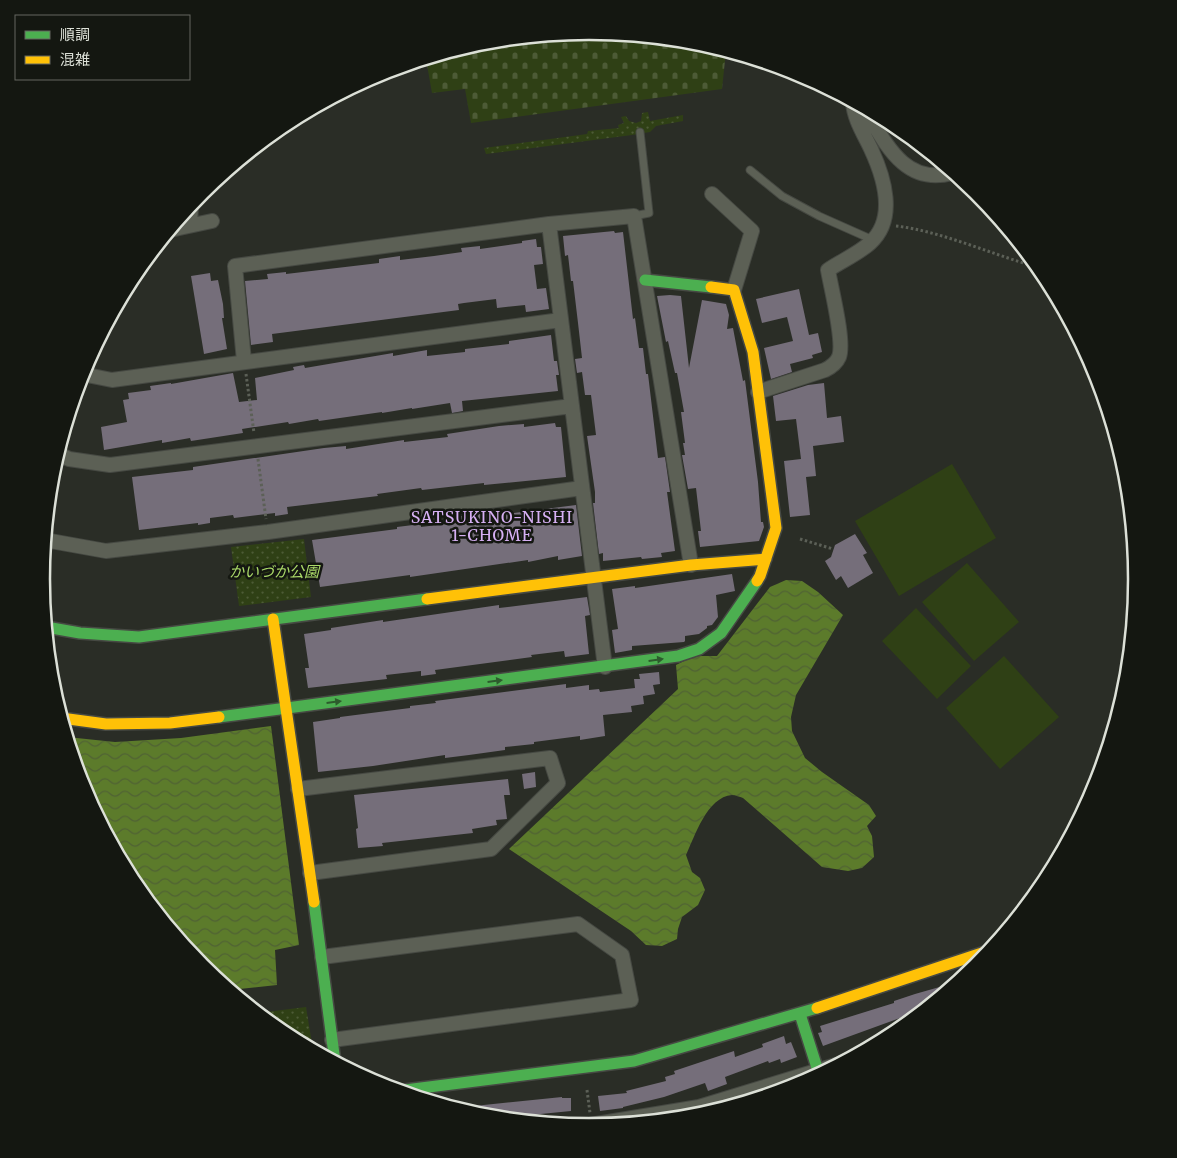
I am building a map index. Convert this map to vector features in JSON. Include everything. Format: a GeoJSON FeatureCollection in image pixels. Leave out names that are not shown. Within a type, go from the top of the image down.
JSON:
{"type":"FeatureCollection","features":[{"type":"Feature","properties":{"kind":"street"},"geometry":{"type":"LineString","coordinates":[[758,392],[825,370],[834,365],[840,356],[841,343],[828,270],[873,240],[884,225],[886,200],[874,155],[854,110]]}},
{"type":"Feature","properties":{"kind":"street"},"geometry":{"type":"LineString","coordinates":[[872,121],[893,154],[905,165],[925,174],[944,174]]}},
{"type":"Feature","properties":{"kind":"street"},"geometry":{"type":"LineString","coordinates":[[68,719],[106,724],[170,723],[605,667],[663,659],[699,649],[721,633],[760,576],[776,528],[753,352],[734,290],[752,231],[712,194]]}},
{"type":"Feature","properties":{"kind":"street"},"geometry":{"type":"LineString","coordinates":[[190,216],[190,226]]}},
{"type":"Feature","properties":{"kind":"street"},"geometry":{"type":"LineString","coordinates":[[244,361],[235,266],[549,224],[634,216],[691,565]]}},
{"type":"Feature","properties":{"kind":"street"},"geometry":{"type":"LineString","coordinates":[[180,228],[212,221]]}},
{"type":"Feature","properties":{"kind":"street"},"geometry":{"type":"LineString","coordinates":[[549,224],[605,667]]}},
{"type":"Feature","properties":{"kind":"street"},"geometry":{"type":"LineString","coordinates":[[645,280],[734,290]]}},
{"type":"Feature","properties":{"kind":"street"},"geometry":{"type":"LineString","coordinates":[[90,375],[112,380],[561,320]]}},
{"type":"Feature","properties":{"kind":"street"},"geometry":{"type":"LineString","coordinates":[[64,456],[69,459],[110,465],[572,406]]}},
{"type":"Feature","properties":{"kind":"street"},"geometry":{"type":"LineString","coordinates":[[51,541],[106,551],[268,532],[582,488]]}},
{"type":"Feature","properties":{"kind":"street"},"geometry":{"type":"LineString","coordinates":[[52,629],[93,635],[139,636],[691,565],[766,558]]}},
{"type":"Feature","properties":{"kind":"street"},"geometry":{"type":"LineString","coordinates":[[273,619],[322,957],[334,1054]]}},
{"type":"Feature","properties":{"kind":"street"},"geometry":{"type":"LineString","coordinates":[[298,790],[550,758],[558,783],[491,849],[310,873]]}},
{"type":"Feature","properties":{"kind":"street"},"geometry":{"type":"LineString","coordinates":[[322,957],[578,924],[622,955],[631,1000],[332,1040]]}},
{"type":"Feature","properties":{"kind":"street"},"geometry":{"type":"LineString","coordinates":[[414,1089],[634,1061],[800,1014],[974,956]]}},
{"type":"Feature","properties":{"kind":"street"},"geometry":{"type":"LineString","coordinates":[[800,1014],[816,1067]]}},
{"type":"Feature","properties":{"kind":"street"},"geometry":{"type":"LineString","coordinates":[[702,1106],[770,1086]]}},
{"type":"Feature","properties":{"kind":"lane"},"geometry":{"type":"LineString","coordinates":[[634,216],[649,213],[640,132]]}},
{"type":"Feature","properties":{"kind":"lane"},"geometry":{"type":"LineString","coordinates":[[750,170],[782,196],[819,216],[873,240]]}},
{"type":"Feature","properties":{"kind":"path"},"geometry":{"type":"LineString","coordinates":[[884,225],[916,230],[1025,263]]}},
{"type":"Feature","properties":{"kind":"path"},"geometry":{"type":"LineString","coordinates":[[800,539],[833,549]]}},
{"type":"Feature","properties":{"kind":"path"},"geometry":{"type":"LineString","coordinates":[[587,1090],[593,1118]]}},
{"type":"Feature","properties":{"kind":"green space"},"geometry":{"type":"Polygon","coordinates":[[[553,41],[624,41],[694,50],[725,57],[722,89],[471,123],[465,89],[432,93],[427,65],[483,50],[518,45],[553,41]]]}},
{"type":"Feature","properties":{"kind":"green space"},"geometry":{"type":"Polygon","coordinates":[[[648,112],[650,121],[683,115],[683,121],[656,126],[650,132],[632,135],[486,154],[484,148],[587,134],[588,131],[619,128],[618,125],[624,123],[621,117],[626,116],[629,121],[636,123],[641,121],[642,113],[648,112]]]}},
{"type":"Feature","properties":{"kind":"green space"},"geometry":{"type":"Polygon","coordinates":[[[952,464],[996,538],[899,596],[855,521],[952,464]]]}},
{"type":"Feature","properties":{"kind":"green space","name":"かいづか公園"},"geometry":{"type":"Polygon","coordinates":[[[304,539],[311,597],[239,606],[231,547],[304,539]]]}},
{"type":"Feature","properties":{"kind":"green space"},"geometry":{"type":"Polygon","coordinates":[[[967,563],[1019,622],[974,661],[922,602],[967,563]]]}},
{"type":"Feature","properties":{"kind":"green space"},"geometry":{"type":"Polygon","coordinates":[[[916,608],[971,666],[937,699],[882,641],[916,608]]]}},
{"type":"Feature","properties":{"kind":"green space"},"geometry":{"type":"Polygon","coordinates":[[[1004,656],[1059,717],[1000,769],[946,708],[1004,656]]]}},
{"type":"Feature","properties":{"kind":"green space"},"geometry":{"type":"Polygon","coordinates":[[[306,1007],[312,1041],[289,1027],[267,1012],[306,1007]]]}},
{"type":"Feature","properties":{"kind":"water"},"geometry":{"type":"Polygon","coordinates":[[[786,580],[802,581],[818,592],[843,615],[796,695],[791,717],[792,731],[805,758],[869,805],[876,816],[867,826],[872,836],[874,857],[862,868],[848,871],[822,867],[743,798],[732,795],[723,797],[709,810],[703,819],[686,855],[692,872],[700,878],[705,890],[698,905],[682,917],[677,939],[662,946],[646,945],[631,931],[509,849],[678,689],[676,665],[694,656],[717,656],[770,587],[786,580]]]}},
{"type":"Feature","properties":{"kind":"water"},"geometry":{"type":"Polygon","coordinates":[[[271,726],[299,945],[275,950],[277,985],[239,989],[207,960],[183,934],[140,878],[122,848],[105,817],[74,738],[115,742],[181,738],[271,726]]]}},
{"type":"Feature","properties":{"kind":"building"},"geometry":{"type":"Polygon","coordinates":[[[614,231],[615,233],[623,232],[633,319],[635,318],[639,348],[643,348],[646,374],[648,374],[658,458],[665,457],[670,492],[667,492],[675,551],[661,553],[662,557],[603,561],[603,553],[599,554],[593,503],[595,503],[595,492],[587,436],[596,435],[591,395],[585,395],[582,372],[577,373],[575,359],[582,358],[573,281],[571,281],[568,255],[565,256],[563,236],[614,231]]]}},
{"type":"Feature","properties":{"kind":"building"},"geometry":{"type":"Polygon","coordinates":[[[536,239],[537,247],[541,247],[543,264],[534,265],[537,289],[546,288],[549,309],[526,312],[525,305],[497,308],[496,299],[458,304],[459,310],[272,334],[273,342],[251,345],[245,281],[268,279],[267,274],[286,272],[286,274],[379,263],[379,259],[400,256],[400,260],[434,256],[462,252],[461,248],[480,246],[480,249],[536,239]]]}},
{"type":"Feature","properties":{"kind":"building"},"geometry":{"type":"Polygon","coordinates":[[[210,273],[211,281],[218,280],[223,304],[224,318],[222,318],[227,349],[204,354],[191,276],[210,273]]]}},
{"type":"Feature","properties":{"kind":"building"},"geometry":{"type":"Polygon","coordinates":[[[799,289],[809,335],[818,333],[822,352],[812,355],[813,358],[790,364],[792,372],[771,379],[764,348],[793,341],[787,317],[762,323],[756,299],[799,289]]]}},
{"type":"Feature","properties":{"kind":"building"},"geometry":{"type":"Polygon","coordinates":[[[657,296],[681,296],[689,368],[702,300],[726,304],[729,315],[727,329],[733,328],[743,381],[745,380],[761,522],[763,522],[764,527],[759,541],[700,547],[698,531],[701,531],[696,488],[688,489],[682,455],[685,455],[683,443],[685,443],[681,412],[684,412],[677,373],[675,373],[668,341],[666,342],[657,296]]]}},
{"type":"Feature","properties":{"kind":"building"},"geometry":{"type":"Polygon","coordinates":[[[551,335],[554,361],[557,361],[559,375],[556,375],[558,391],[462,401],[463,411],[452,413],[450,403],[319,421],[318,419],[289,424],[288,422],[242,429],[243,433],[191,441],[190,438],[162,443],[162,440],[104,450],[101,427],[127,422],[123,400],[129,399],[128,393],[151,390],[150,386],[233,373],[239,402],[257,400],[255,378],[294,370],[293,367],[304,365],[305,368],[393,353],[393,356],[427,350],[427,356],[465,352],[465,349],[509,344],[509,341],[551,335]]]}},
{"type":"Feature","properties":{"kind":"building"},"geometry":{"type":"Polygon","coordinates":[[[824,383],[827,418],[841,416],[844,442],[813,446],[816,476],[806,477],[810,515],[790,517],[784,461],[801,459],[796,419],[776,421],[773,396],[808,385],[824,383]]]}},
{"type":"Feature","properties":{"kind":"building"},"geometry":{"type":"Polygon","coordinates":[[[555,423],[556,427],[561,427],[566,477],[422,490],[421,488],[377,494],[378,496],[287,507],[288,514],[275,516],[275,513],[234,518],[233,515],[210,518],[210,523],[198,525],[198,523],[139,530],[132,477],[193,470],[193,467],[324,448],[346,446],[346,449],[404,440],[404,442],[448,437],[447,434],[499,426],[524,424],[524,427],[555,423]]]}},
{"type":"Feature","properties":{"kind":"building"},"geometry":{"type":"Polygon","coordinates":[[[576,505],[582,556],[558,560],[558,556],[528,562],[528,560],[410,577],[410,575],[320,587],[312,540],[421,524],[421,527],[462,522],[461,516],[506,510],[506,514],[576,505]]]}},
{"type":"Feature","properties":{"kind":"building"},"geometry":{"type":"Polygon","coordinates":[[[855,534],[867,553],[863,555],[873,573],[848,588],[841,576],[836,580],[825,561],[831,557],[835,545],[855,534]]]}},
{"type":"Feature","properties":{"kind":"building"},"geometry":{"type":"Polygon","coordinates":[[[732,574],[735,591],[716,595],[718,617],[712,625],[707,626],[699,634],[685,636],[684,642],[632,646],[632,650],[615,653],[612,630],[618,629],[612,589],[635,586],[635,588],[732,574]]]}},
{"type":"Feature","properties":{"kind":"building"},"geometry":{"type":"Polygon","coordinates":[[[587,597],[590,615],[585,616],[589,654],[565,657],[564,651],[435,670],[436,674],[421,676],[421,671],[386,675],[387,679],[308,688],[305,668],[309,668],[304,634],[383,620],[383,622],[499,605],[499,608],[587,597]]]}},
{"type":"Feature","properties":{"kind":"building"},"geometry":{"type":"Polygon","coordinates":[[[659,672],[660,684],[653,685],[655,694],[643,696],[644,704],[631,706],[632,712],[603,715],[605,736],[580,740],[580,736],[534,742],[534,744],[505,747],[505,750],[469,755],[445,758],[445,755],[318,772],[313,722],[410,708],[410,706],[436,703],[435,701],[566,684],[566,688],[589,685],[589,690],[599,689],[600,692],[635,688],[634,679],[640,679],[639,674],[659,672]]]}},
{"type":"Feature","properties":{"kind":"building"},"geometry":{"type":"Polygon","coordinates":[[[535,772],[536,787],[524,789],[522,774],[535,772]]]}},
{"type":"Feature","properties":{"kind":"building"},"geometry":{"type":"Polygon","coordinates":[[[508,779],[510,795],[504,795],[507,819],[496,820],[497,825],[472,829],[473,833],[382,843],[383,846],[358,848],[356,829],[358,828],[354,795],[508,779]]]}},
{"type":"Feature","properties":{"kind":"building"},"geometry":{"type":"Polygon","coordinates":[[[941,987],[902,1017],[823,1046],[818,1033],[822,1032],[820,1026],[894,1003],[894,1001],[941,987]]]}},
{"type":"Feature","properties":{"kind":"building"},"geometry":{"type":"Polygon","coordinates":[[[784,1036],[786,1044],[791,1042],[797,1057],[781,1063],[780,1059],[769,1063],[768,1061],[725,1077],[727,1084],[708,1091],[705,1083],[623,1108],[600,1111],[598,1096],[627,1093],[626,1091],[666,1081],[665,1077],[675,1074],[674,1071],[734,1051],[735,1057],[763,1047],[762,1044],[784,1036]]]}},
{"type":"Feature","properties":{"kind":"building"},"geometry":{"type":"Polygon","coordinates":[[[562,1097],[571,1098],[571,1111],[533,1115],[474,1106],[562,1097]]]}},
{"type":"Feature","properties":{"kind":"traffic: fast"},"geometry":{"type":"LineString","coordinates":[[645,280],[711,287]]}},
{"type":"Feature","properties":{"kind":"traffic: fast"},"geometry":{"type":"LineString","coordinates":[[219,717],[678,656],[699,649],[721,633],[757,581]]}},
{"type":"Feature","properties":{"kind":"traffic: fast"},"geometry":{"type":"LineString","coordinates":[[52,628],[80,633],[139,637],[427,599]]}},
{"type":"Feature","properties":{"kind":"traffic: fast"},"geometry":{"type":"LineString","coordinates":[[314,902],[334,1054]]}},
{"type":"Feature","properties":{"kind":"traffic: fast"},"geometry":{"type":"LineString","coordinates":[[414,1089],[634,1061],[817,1008]]}},
{"type":"Feature","properties":{"kind":"traffic: fast"},"geometry":{"type":"LineString","coordinates":[[800,1014],[817,1067]]}},
{"type":"Feature","properties":{"kind":"traffic: slow"},"geometry":{"type":"LineString","coordinates":[[711,287],[734,290],[753,352],[776,528],[757,581]]}},
{"type":"Feature","properties":{"kind":"traffic: slow"},"geometry":{"type":"LineString","coordinates":[[427,599],[691,565],[766,559]]}},
{"type":"Feature","properties":{"kind":"traffic: slow"},"geometry":{"type":"LineString","coordinates":[[273,619],[314,902]]}},
{"type":"Feature","properties":{"kind":"traffic: slow"},"geometry":{"type":"LineString","coordinates":[[68,719],[106,724],[170,723],[219,717]]}},
{"type":"Feature","properties":{"kind":"traffic: slow"},"geometry":{"type":"LineString","coordinates":[[817,1008],[974,956]]}},
{"type":"Feature","properties":{"kind":"district","name":"SATSUKINO-NISHI 1-CHOME"},"geometry":{"type":"Point","coordinates":[492,526]}}]}
